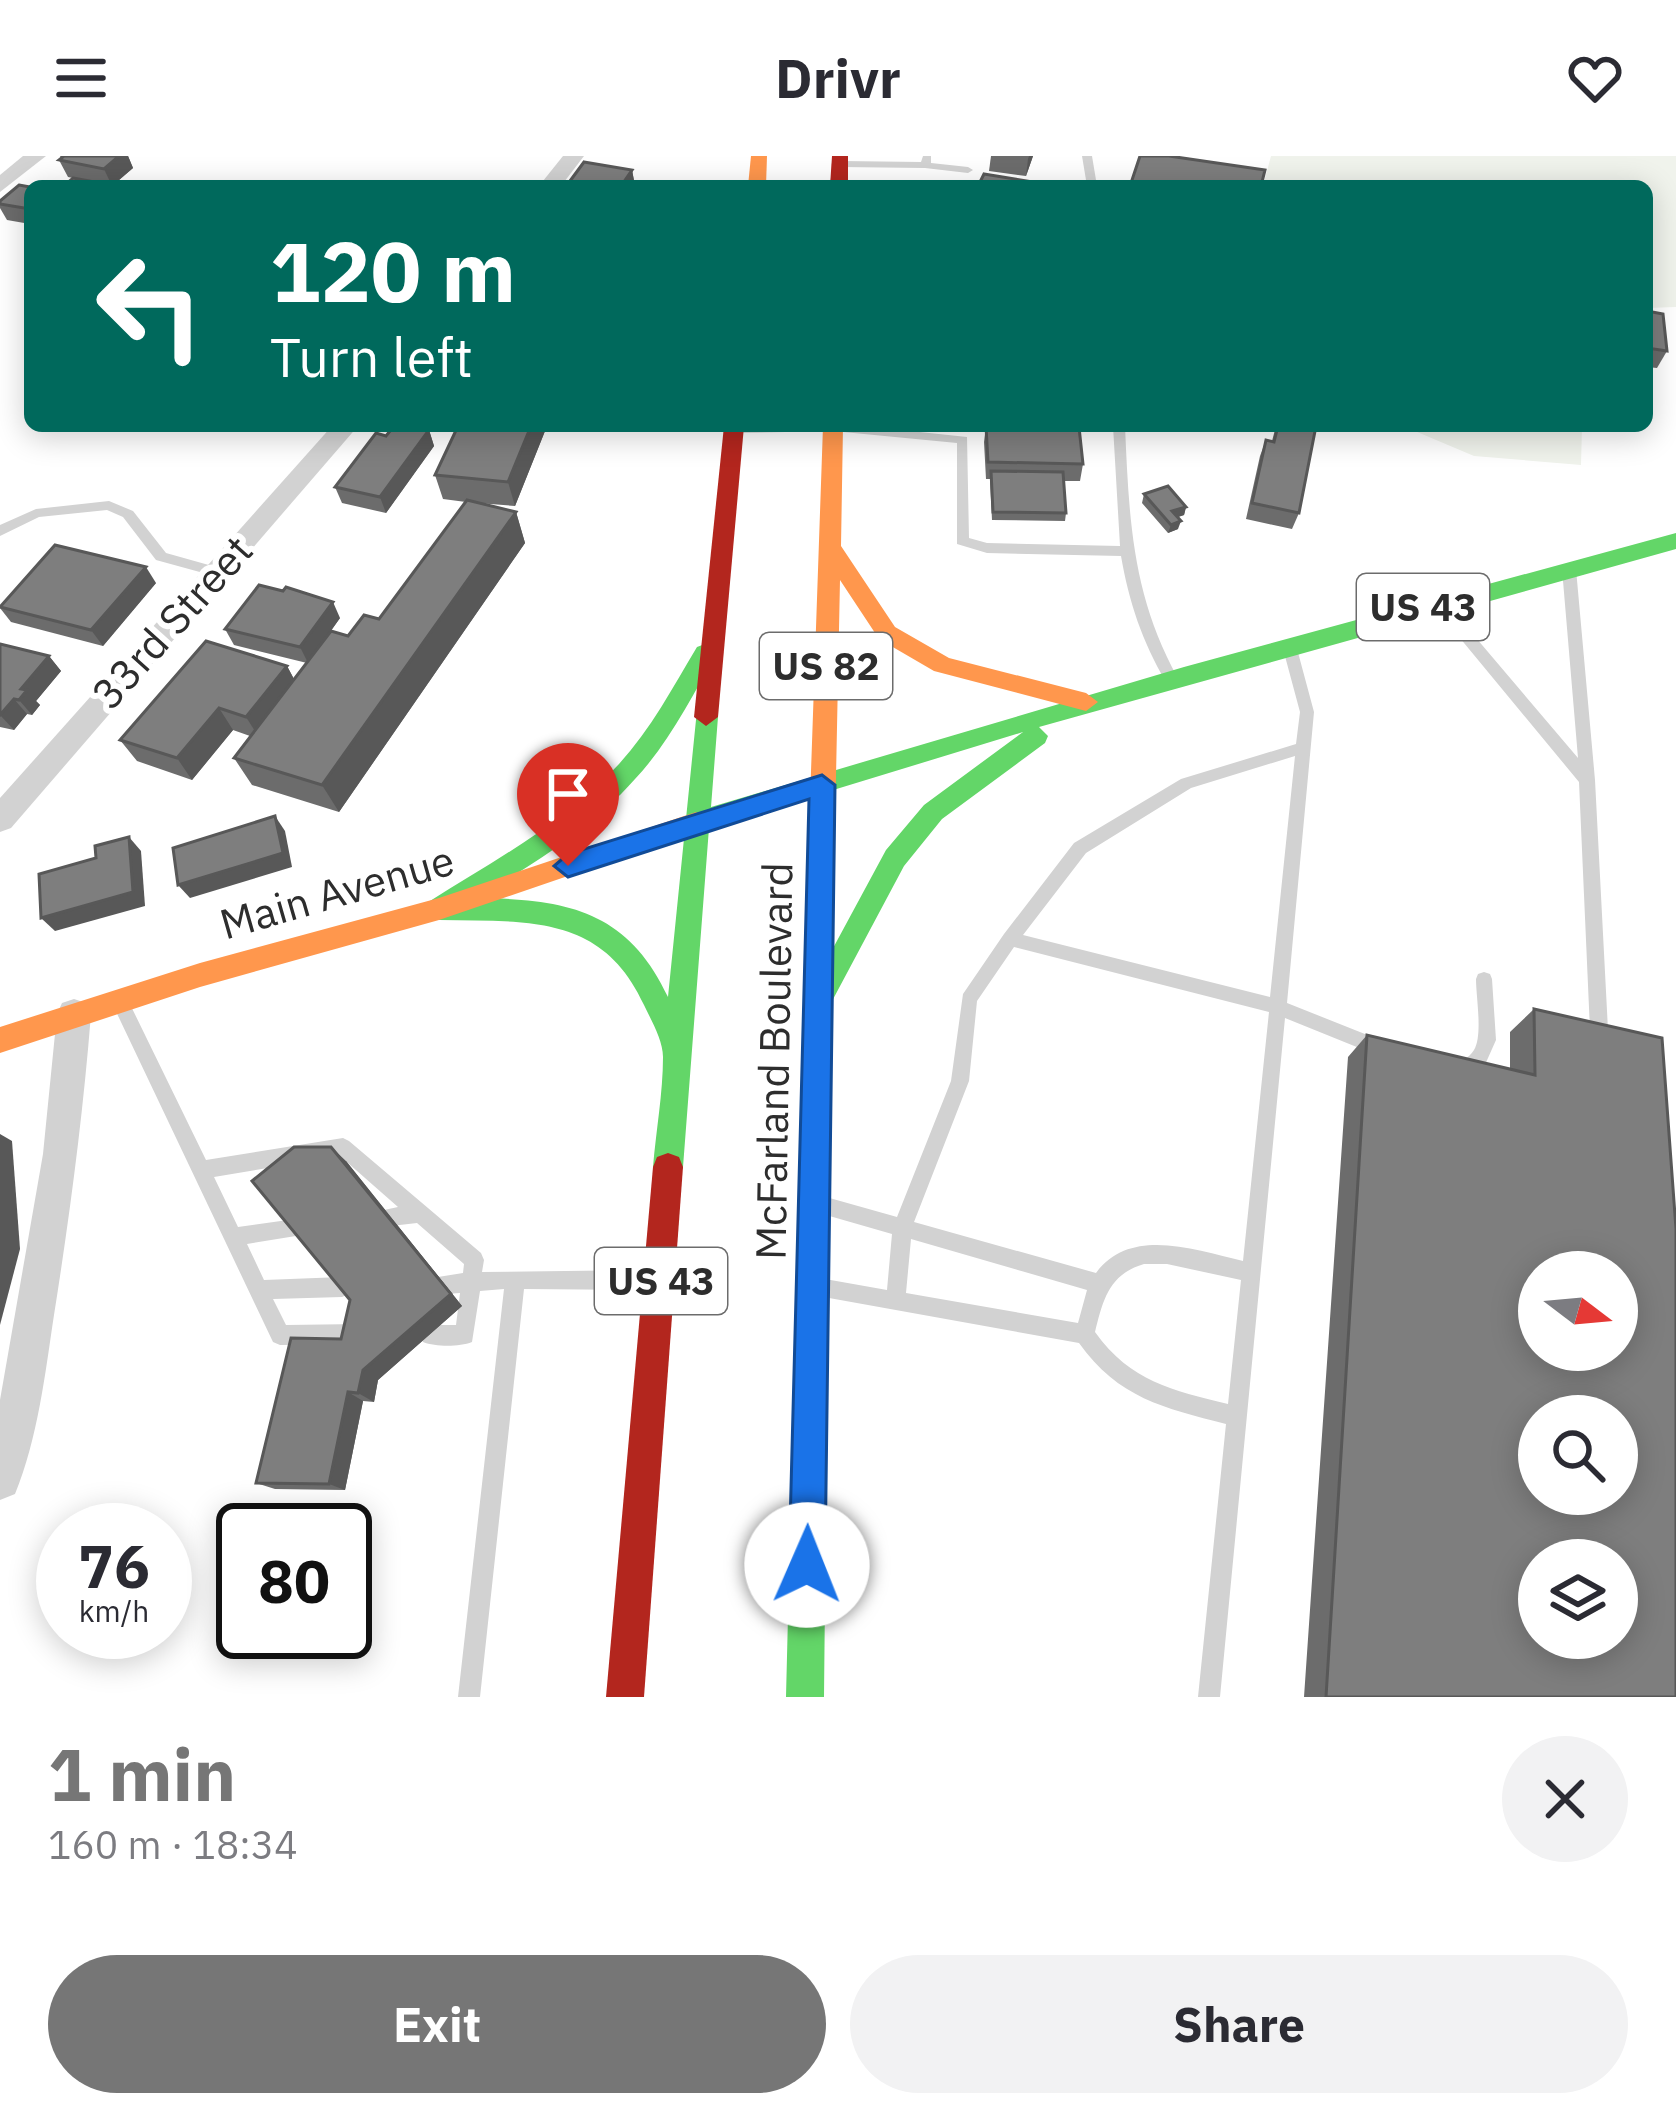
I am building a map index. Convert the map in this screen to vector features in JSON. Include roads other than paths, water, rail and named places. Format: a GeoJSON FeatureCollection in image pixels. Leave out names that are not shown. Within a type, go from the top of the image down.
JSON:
{"type":"FeatureCollection","features":[{"type":"Feature","properties":{"kind":"main road","name":"McFarland Boulevard"},"geometry":{"type":"LineString","coordinates":[[626,1697],[681,1058],[696,822],[733,432]]}},
{"type":"Feature","properties":{"kind":"main road","name":"McFarland Boulevard"},"geometry":{"type":"LineString","coordinates":[[805,1697],[833,432]]}},
{"type":"Feature","properties":{"kind":"main road","name":"US 43"},"geometry":{"type":"LineString","coordinates":[[696,822],[1086,702],[1438,602],[1676,541]]}},
{"type":"Feature","properties":{"kind":"main road"},"geometry":{"type":"LineString","coordinates":[[830,548],[886,633],[942,665],[1086,702]]}},
{"type":"Feature","properties":{"kind":"main road"},"geometry":{"type":"LineString","coordinates":[[439,909],[558,832],[616,783],[659,731],[715,638]]}},
{"type":"Feature","properties":{"kind":"main road","name":"US 43"},"geometry":{"type":"LineString","coordinates":[[817,1005],[896,858],[933,812],[1086,702]]}},
{"type":"Feature","properties":{"kind":"main road","name":"Main Avenue"},"geometry":{"type":"LineString","coordinates":[[0,1040],[120,1000],[439,909],[696,822]]}},
{"type":"Feature","properties":{"kind":"main road"},"geometry":{"type":"LineString","coordinates":[[439,909],[539,914],[580,923],[614,939],[643,978],[681,1058]]}},
{"type":"Feature","properties":{"kind":"street"},"geometry":{"type":"LineString","coordinates":[[0,186],[36,156]]}},
{"type":"Feature","properties":{"kind":"street"},"geometry":{"type":"LineString","coordinates":[[555,180],[574,156]]}},
{"type":"Feature","properties":{"kind":"street","name":"33rd Street"},"geometry":{"type":"LineString","coordinates":[[0,819],[341,432]]}},
{"type":"Feature","properties":{"kind":"street"},"geometry":{"type":"LineString","coordinates":[[0,1479],[22,1393],[61,1154],[74,1014]]}},
{"type":"Feature","properties":{"kind":"lane"},"geometry":{"type":"LineString","coordinates":[[840,169],[926,160],[968,170]]}},
{"type":"Feature","properties":{"kind":"lane"},"geometry":{"type":"LineString","coordinates":[[883,432],[963,440],[962,541],[987,548],[1130,551]]}},
{"type":"Feature","properties":{"kind":"lane"},"geometry":{"type":"LineString","coordinates":[[1119,432],[1123,518],[1150,648],[1171,678]]}},
{"type":"Feature","properties":{"kind":"lane"},"geometry":{"type":"LineString","coordinates":[[0,531],[36,513],[109,505],[128,514],[161,557],[218,572]]}},
{"type":"Feature","properties":{"kind":"lane"},"geometry":{"type":"LineString","coordinates":[[1569,569],[1587,780],[1600,1030]]}},
{"type":"Feature","properties":{"kind":"lane"},"geometry":{"type":"LineString","coordinates":[[1438,602],[1587,780]]}},
{"type":"Feature","properties":{"kind":"lane"},"geometry":{"type":"LineString","coordinates":[[1209,1697],[1307,712],[1289,644]]}},
{"type":"Feature","properties":{"kind":"lane"},"geometry":{"type":"LineString","coordinates":[[896,1301],[902,1228],[960,1081],[969,999],[1010,939],[1080,848],[1186,783],[1303,748]]}},
{"type":"Feature","properties":{"kind":"lane"},"geometry":{"type":"LineString","coordinates":[[1010,939],[1278,1007],[1390,1053]]}},
{"type":"Feature","properties":{"kind":"lane"},"geometry":{"type":"LineString","coordinates":[[1440,1069],[1457,1071],[1478,1061],[1486,1040],[1484,979]]}},
{"type":"Feature","properties":{"kind":"lane"},"geometry":{"type":"LineString","coordinates":[[120,1000],[280,1335],[360,1334]]}},
{"type":"Feature","properties":{"kind":"lane"},"geometry":{"type":"LineString","coordinates":[[201,1169],[344,1147],[474,1260],[465,1335],[430,1335]]}},
{"type":"Feature","properties":{"kind":"lane"},"geometry":{"type":"LineString","coordinates":[[814,1202],[1096,1283]]}},
{"type":"Feature","properties":{"kind":"lane"},"geometry":{"type":"LineString","coordinates":[[391,1216],[420,1214]]}},
{"type":"Feature","properties":{"kind":"lane"},"geometry":{"type":"LineString","coordinates":[[233,1237],[296,1228]]}},
{"type":"Feature","properties":{"kind":"lane"},"geometry":{"type":"LineString","coordinates":[[1237,1417],[1138,1389],[1103,1363],[1085,1334],[1096,1283],[1116,1264],[1151,1250],[1251,1274]]}},
{"type":"Feature","properties":{"kind":"lane"},"geometry":{"type":"LineString","coordinates":[[445,1284],[515,1279],[661,1280]]}},
{"type":"Feature","properties":{"kind":"lane"},"geometry":{"type":"LineString","coordinates":[[469,1697],[515,1279]]}},
{"type":"Feature","properties":{"kind":"lane"},"geometry":{"type":"LineString","coordinates":[[812,1286],[1085,1334]]}},
{"type":"Feature","properties":{"kind":"lane"},"geometry":{"type":"LineString","coordinates":[[259,1290],[342,1287]]}}]}
